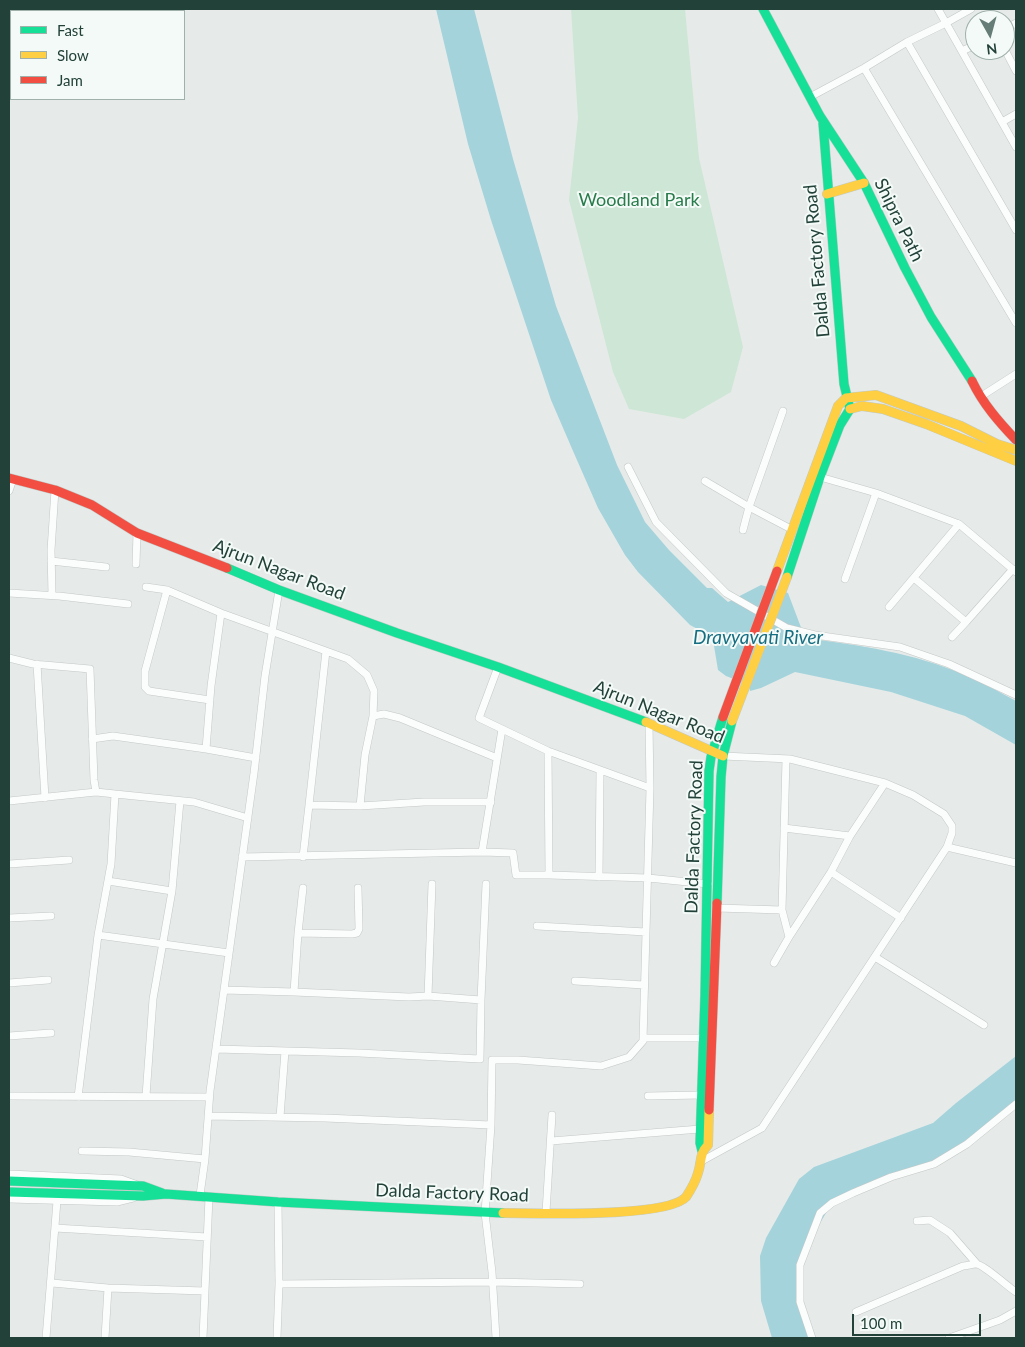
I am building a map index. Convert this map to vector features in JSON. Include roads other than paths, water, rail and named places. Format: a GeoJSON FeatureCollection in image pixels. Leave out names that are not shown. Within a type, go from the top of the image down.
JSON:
{"type":"FeatureCollection","features":[{"type":"Feature","properties":{"kind":"street","name":"Shipra Path"},"geometry":{"type":"LineString","coordinates":[[763,9],[823,121],[864,184],[931,317],[967,372],[980,397],[1016,440]]}},
{"type":"Feature","properties":{"kind":"street"},"geometry":{"type":"LineString","coordinates":[[938,9],[1016,147]]}},
{"type":"Feature","properties":{"kind":"street"},"geometry":{"type":"LineString","coordinates":[[810,97],[907,42],[971,9]]}},
{"type":"Feature","properties":{"kind":"street"},"geometry":{"type":"LineString","coordinates":[[907,42],[1016,230]]}},
{"type":"Feature","properties":{"kind":"street"},"geometry":{"type":"LineString","coordinates":[[864,68],[1016,323]]}},
{"type":"Feature","properties":{"kind":"street"},"geometry":{"type":"LineString","coordinates":[[1002,122],[1016,114]]}},
{"type":"Feature","properties":{"kind":"street","name":"Dalda Factory Road"},"geometry":{"type":"LineString","coordinates":[[702,1151],[708,1145],[717,908],[717,851],[723,756],[732,721],[787,576],[820,476],[840,425],[850,409],[846,398],[827,194],[823,121]]}},
{"type":"Feature","properties":{"kind":"street"},"geometry":{"type":"LineString","coordinates":[[827,194],[864,184]]}},
{"type":"Feature","properties":{"kind":"street"},"geometry":{"type":"LineString","coordinates":[[980,397],[1016,374]]}},
{"type":"Feature","properties":{"kind":"street"},"geometry":{"type":"LineString","coordinates":[[846,398],[876,395],[961,426],[997,444],[1016,450]]}},
{"type":"Feature","properties":{"kind":"street","name":"Dalda Factory Road"},"geometry":{"type":"LineString","coordinates":[[9,1192],[143,1196],[166,1194],[485,1213],[624,1212],[663,1208],[685,1198],[698,1174],[702,1151],[700,1129],[708,884],[709,771],[713,751],[791,529],[838,406],[846,398]]}},
{"type":"Feature","properties":{"kind":"street"},"geometry":{"type":"LineString","coordinates":[[850,409],[862,406],[883,409],[926,424],[1016,461]]}},
{"type":"Feature","properties":{"kind":"street"},"geometry":{"type":"LineString","coordinates":[[743,530],[748,507],[783,411]]}},
{"type":"Feature","properties":{"kind":"street"},"geometry":{"type":"LineString","coordinates":[[628,467],[656,522],[726,593],[734,598],[787,628],[815,635],[900,647],[949,664],[1016,695]]}},
{"type":"Feature","properties":{"kind":"street"},"geometry":{"type":"LineString","coordinates":[[820,476],[876,493],[959,524],[1014,570],[952,637]]}},
{"type":"Feature","properties":{"kind":"street"},"geometry":{"type":"LineString","coordinates":[[9,491],[11,478]]}},
{"type":"Feature","properties":{"kind":"street","name":"Ajrun Nagar Road"},"geometry":{"type":"LineString","coordinates":[[11,478],[55,490],[92,505],[137,532],[279,590],[498,667],[649,723],[723,756],[786,759],[885,783],[914,795],[944,814],[952,826],[952,833],[947,847],[762,1128],[700,1162]]}},
{"type":"Feature","properties":{"kind":"street"},"geometry":{"type":"LineString","coordinates":[[705,481],[748,507],[791,529]]}},
{"type":"Feature","properties":{"kind":"street"},"geometry":{"type":"LineString","coordinates":[[52,595],[51,561],[55,490]]}},
{"type":"Feature","properties":{"kind":"street"},"geometry":{"type":"LineString","coordinates":[[846,579],[876,493]]}},
{"type":"Feature","properties":{"kind":"street"},"geometry":{"type":"LineString","coordinates":[[889,607],[959,524]]}},
{"type":"Feature","properties":{"kind":"street"},"geometry":{"type":"LineString","coordinates":[[136,564],[137,532]]}},
{"type":"Feature","properties":{"kind":"street"},"geometry":{"type":"LineString","coordinates":[[51,561],[106,567]]}},
{"type":"Feature","properties":{"kind":"street"},"geometry":{"type":"LineString","coordinates":[[914,578],[966,622]]}},
{"type":"Feature","properties":{"kind":"street"},"geometry":{"type":"LineString","coordinates":[[146,587],[166,590],[221,613],[348,659],[367,675],[374,691],[373,716],[364,755],[360,806]]}},
{"type":"Feature","properties":{"kind":"street"},"geometry":{"type":"LineString","coordinates":[[166,590],[145,671],[145,687],[149,691],[210,700]]}},
{"type":"Feature","properties":{"kind":"street"},"geometry":{"type":"LineString","coordinates":[[203,1338],[207,1237],[204,1159],[209,1098],[256,758],[265,676],[279,590]]}},
{"type":"Feature","properties":{"kind":"street"},"geometry":{"type":"LineString","coordinates":[[9,592],[128,604]]}},
{"type":"Feature","properties":{"kind":"street"},"geometry":{"type":"LineString","coordinates":[[206,749],[221,613]]}},
{"type":"Feature","properties":{"kind":"street"},"geometry":{"type":"LineString","coordinates":[[303,857],[326,651]]}},
{"type":"Feature","properties":{"kind":"street"},"geometry":{"type":"LineString","coordinates":[[9,658],[37,664],[90,669],[96,792]]}},
{"type":"Feature","properties":{"kind":"street"},"geometry":{"type":"LineString","coordinates":[[37,664],[45,798]]}},
{"type":"Feature","properties":{"kind":"street"},"geometry":{"type":"LineString","coordinates":[[498,667],[479,718],[548,751],[650,788]]}},
{"type":"Feature","properties":{"kind":"street"},"geometry":{"type":"LineString","coordinates":[[373,716],[384,714],[400,718],[498,758]]}},
{"type":"Feature","properties":{"kind":"street"},"geometry":{"type":"LineString","coordinates":[[216,1049],[518,1060],[601,1066],[629,1057],[643,1041],[650,788],[649,723]]}},
{"type":"Feature","properties":{"kind":"street"},"geometry":{"type":"LineString","coordinates":[[482,852],[502,729]]}},
{"type":"Feature","properties":{"kind":"street"},"geometry":{"type":"LineString","coordinates":[[92,739],[113,736],[256,758]]}},
{"type":"Feature","properties":{"kind":"street"},"geometry":{"type":"LineString","coordinates":[[548,751],[549,875]]}},
{"type":"Feature","properties":{"kind":"street"},"geometry":{"type":"LineString","coordinates":[[786,759],[782,910],[789,937]]}},
{"type":"Feature","properties":{"kind":"street"},"geometry":{"type":"LineString","coordinates":[[599,877],[600,771]]}},
{"type":"Feature","properties":{"kind":"street"},"geometry":{"type":"LineString","coordinates":[[774,964],[831,872],[850,836],[885,783]]}},
{"type":"Feature","properties":{"kind":"street"},"geometry":{"type":"LineString","coordinates":[[9,802],[96,792],[194,802],[248,818]]}},
{"type":"Feature","properties":{"kind":"street"},"geometry":{"type":"LineString","coordinates":[[78,1097],[98,935],[111,864],[115,794]]}},
{"type":"Feature","properties":{"kind":"street"},"geometry":{"type":"LineString","coordinates":[[146,1096],[153,1000],[172,891],[180,801]]}},
{"type":"Feature","properties":{"kind":"street"},"geometry":{"type":"LineString","coordinates":[[309,805],[360,806],[424,802],[491,802]]}},
{"type":"Feature","properties":{"kind":"street"},"geometry":{"type":"LineString","coordinates":[[784,828],[850,836]]}},
{"type":"Feature","properties":{"kind":"street"},"geometry":{"type":"LineString","coordinates":[[947,847],[1016,863]]}},
{"type":"Feature","properties":{"kind":"street"},"geometry":{"type":"LineString","coordinates":[[242,857],[513,853],[516,875],[648,878],[708,884]]}},
{"type":"Feature","properties":{"kind":"street"},"geometry":{"type":"LineString","coordinates":[[9,864],[69,860]]}},
{"type":"Feature","properties":{"kind":"street"},"geometry":{"type":"LineString","coordinates":[[831,872],[901,918]]}},
{"type":"Feature","properties":{"kind":"street"},"geometry":{"type":"LineString","coordinates":[[108,881],[172,891]]}},
{"type":"Feature","properties":{"kind":"street"},"geometry":{"type":"LineString","coordinates":[[428,996],[432,884]]}},
{"type":"Feature","properties":{"kind":"street"},"geometry":{"type":"LineString","coordinates":[[480,1059],[486,884]]}},
{"type":"Feature","properties":{"kind":"street"},"geometry":{"type":"LineString","coordinates":[[294,992],[303,888]]}},
{"type":"Feature","properties":{"kind":"street"},"geometry":{"type":"LineString","coordinates":[[298,934],[357,933],[359,929],[358,888]]}},
{"type":"Feature","properties":{"kind":"street"},"geometry":{"type":"LineString","coordinates":[[717,908],[782,910]]}},
{"type":"Feature","properties":{"kind":"street"},"geometry":{"type":"LineString","coordinates":[[9,918],[51,916]]}},
{"type":"Feature","properties":{"kind":"street"},"geometry":{"type":"LineString","coordinates":[[537,926],[646,932]]}},
{"type":"Feature","properties":{"kind":"street"},"geometry":{"type":"LineString","coordinates":[[98,935],[229,953]]}},
{"type":"Feature","properties":{"kind":"street"},"geometry":{"type":"LineString","coordinates":[[875,957],[984,1025]]}},
{"type":"Feature","properties":{"kind":"street"},"geometry":{"type":"LineString","coordinates":[[9,983],[48,980]]}},
{"type":"Feature","properties":{"kind":"street"},"geometry":{"type":"LineString","coordinates":[[575,981],[644,985]]}},
{"type":"Feature","properties":{"kind":"street"},"geometry":{"type":"LineString","coordinates":[[224,990],[409,997],[428,996],[481,1000]]}},
{"type":"Feature","properties":{"kind":"street"},"geometry":{"type":"LineString","coordinates":[[9,1036],[52,1033]]}},
{"type":"Feature","properties":{"kind":"street"},"geometry":{"type":"LineString","coordinates":[[643,1038],[704,1038]]}},
{"type":"Feature","properties":{"kind":"street"},"geometry":{"type":"LineString","coordinates":[[280,1117],[285,1051]]}},
{"type":"Feature","properties":{"kind":"street"},"geometry":{"type":"LineString","coordinates":[[492,1060],[491,1125],[485,1213],[493,1282],[496,1338]]}},
{"type":"Feature","properties":{"kind":"street"},"geometry":{"type":"LineString","coordinates":[[648,1096],[701,1094]]}},
{"type":"Feature","properties":{"kind":"street"},"geometry":{"type":"LineString","coordinates":[[9,1096],[209,1098]]}},
{"type":"Feature","properties":{"kind":"street"},"geometry":{"type":"LineString","coordinates":[[812,1338],[800,1302],[800,1265],[820,1213],[832,1202],[891,1177],[934,1164],[967,1144],[1016,1104]]}},
{"type":"Feature","properties":{"kind":"street"},"geometry":{"type":"LineString","coordinates":[[546,1212],[552,1115]]}},
{"type":"Feature","properties":{"kind":"street"},"geometry":{"type":"LineString","coordinates":[[208,1116],[491,1125]]}},
{"type":"Feature","properties":{"kind":"street"},"geometry":{"type":"LineString","coordinates":[[550,1141],[700,1129]]}},
{"type":"Feature","properties":{"kind":"street"},"geometry":{"type":"LineString","coordinates":[[82,1151],[129,1152],[204,1159]]}},
{"type":"Feature","properties":{"kind":"street"},"geometry":{"type":"LineString","coordinates":[[9,1174],[122,1179],[143,1186]]}},
{"type":"Feature","properties":{"kind":"street","name":"Dalda Factory Road"},"geometry":{"type":"LineString","coordinates":[[9,1182],[143,1186],[166,1194]]}},
{"type":"Feature","properties":{"kind":"street"},"geometry":{"type":"LineString","coordinates":[[9,1199],[117,1202],[143,1196]]}},
{"type":"Feature","properties":{"kind":"street"},"geometry":{"type":"LineString","coordinates":[[46,1338],[58,1201]]}},
{"type":"Feature","properties":{"kind":"street"},"geometry":{"type":"LineString","coordinates":[[277,1338],[279,1284],[278,1202]]}},
{"type":"Feature","properties":{"kind":"street"},"geometry":{"type":"LineString","coordinates":[[917,1221],[930,1220],[950,1233],[977,1264],[985,1267],[1016,1292]]}},
{"type":"Feature","properties":{"kind":"street"},"geometry":{"type":"LineString","coordinates":[[55,1228],[207,1237]]}},
{"type":"Feature","properties":{"kind":"street"},"geometry":{"type":"LineString","coordinates":[[856,1312],[964,1266],[977,1264]]}},
{"type":"Feature","properties":{"kind":"street"},"geometry":{"type":"LineString","coordinates":[[279,1284],[493,1282],[580,1284]]}},
{"type":"Feature","properties":{"kind":"street"},"geometry":{"type":"LineString","coordinates":[[52,1283],[108,1288],[205,1290]]}},
{"type":"Feature","properties":{"kind":"street"},"geometry":{"type":"LineString","coordinates":[[105,1338],[108,1288]]}},
{"type":"Feature","properties":{"kind":"street"},"geometry":{"type":"LineString","coordinates":[[949,1338],[1000,1320],[1016,1312]]}},
{"type":"Feature","properties":{"kind":"water","name":"Dravyavati River"},"geometry":{"type":"Polygon","coordinates":[[[436,9],[474,9],[513,159],[556,306],[617,465],[645,522],[669,550],[707,588],[712,588],[728,602],[761,585],[788,593],[805,638],[906,655],[946,667],[985,684],[1016,701],[1016,745],[965,716],[891,692],[795,672],[761,688],[750,691],[749,685],[726,676],[718,670],[712,634],[705,633],[690,625],[638,572],[625,555],[598,508],[551,400],[491,220],[468,144],[436,9]]]}},
{"type":"Feature","properties":{"kind":"water"},"geometry":{"type":"Polygon","coordinates":[[[1016,1056],[1016,1105],[954,1155],[833,1201],[801,1256],[801,1304],[812,1338],[772,1338],[761,1301],[760,1256],[766,1238],[799,1179],[814,1167],[933,1123],[1016,1056]]]}},
{"type":"Feature","properties":{"kind":"park label","name":"Woodland Park"},"geometry":{"type":"Point","coordinates":[639,200]}}]}
